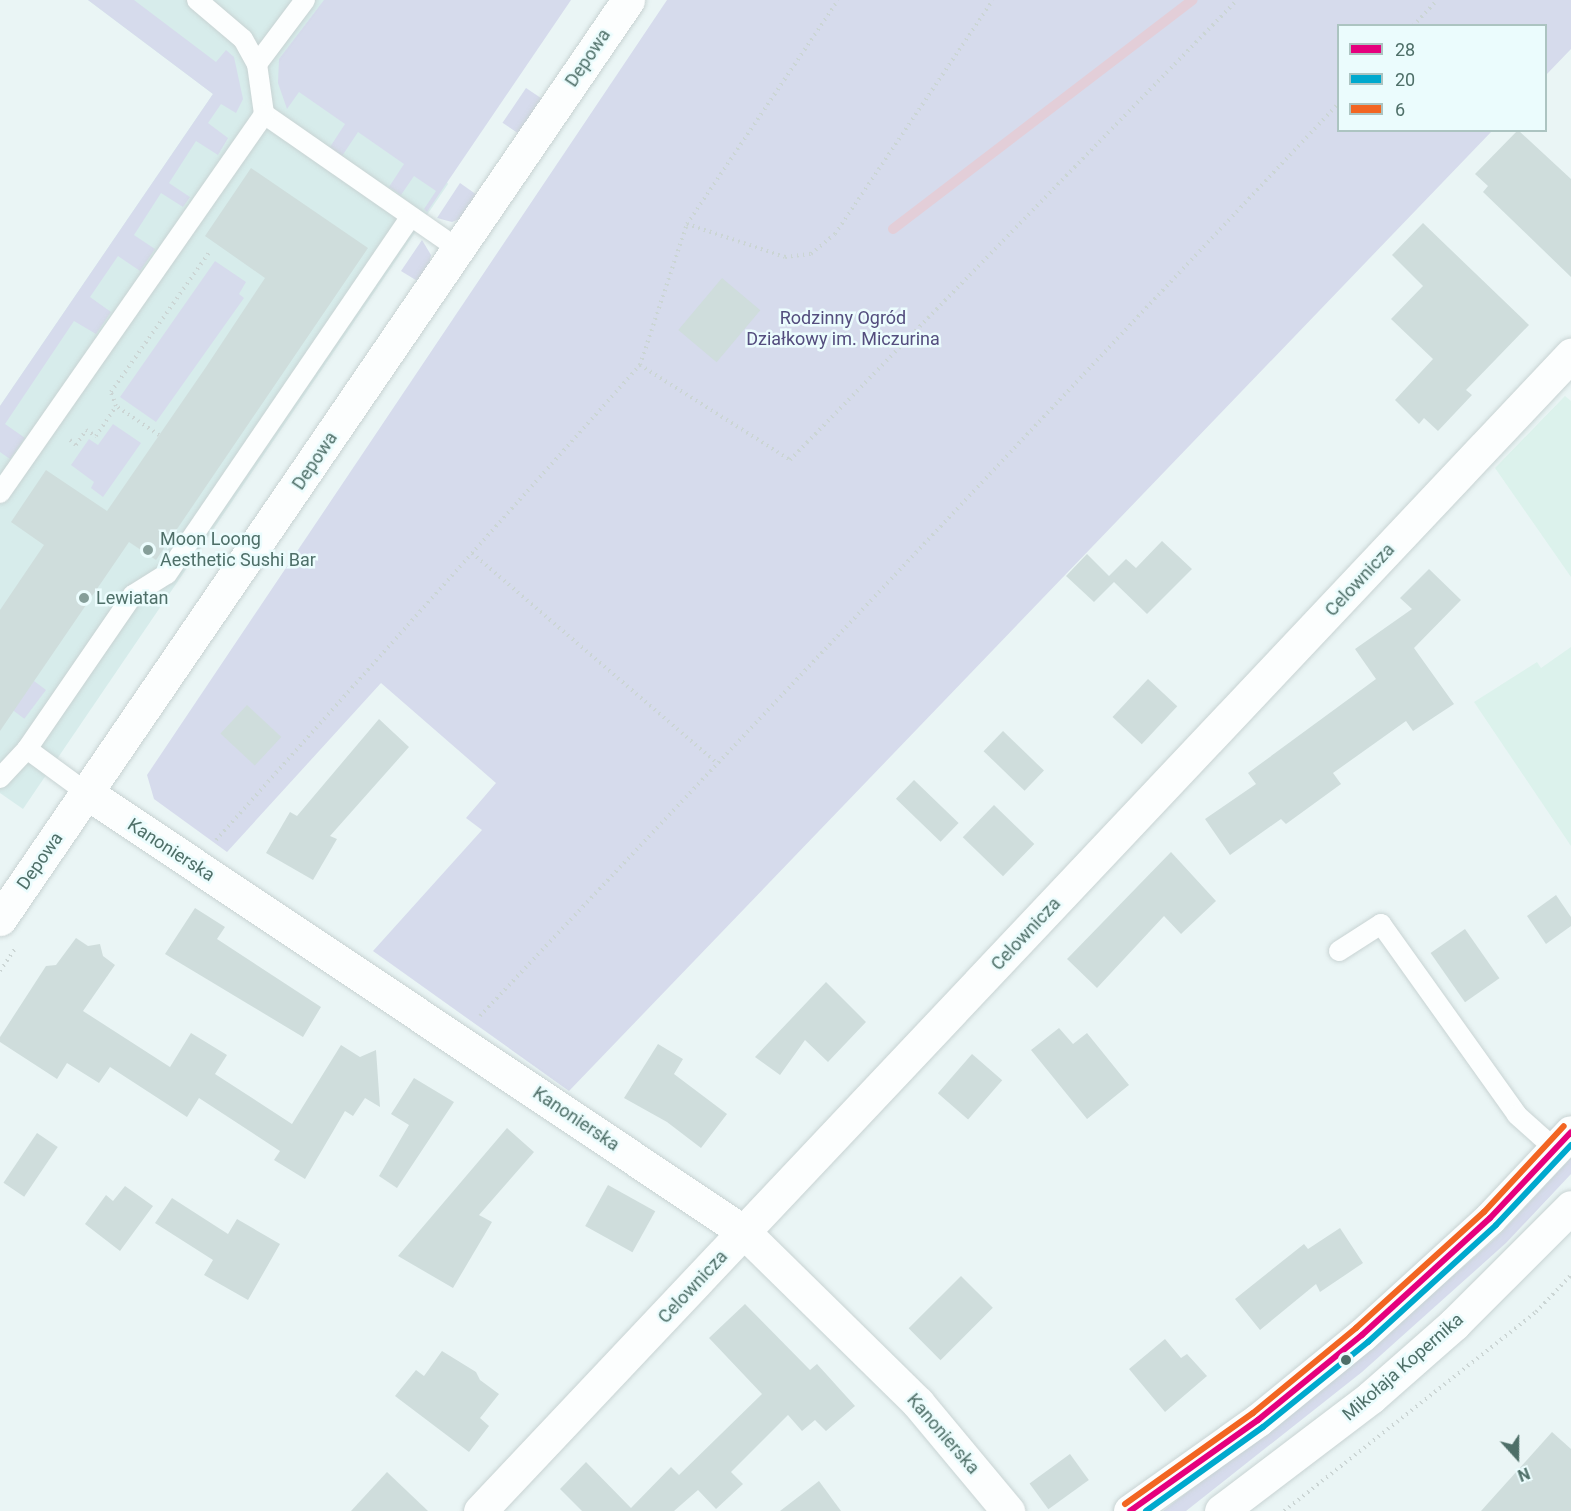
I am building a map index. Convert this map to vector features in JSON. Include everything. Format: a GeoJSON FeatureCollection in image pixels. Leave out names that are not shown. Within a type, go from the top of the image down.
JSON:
{"type":"FeatureCollection","features":[{"type":"Feature","properties":{"kind":"street","name":"Depowa"},"geometry":{"type":"LineString","coordinates":[[0,919],[460,250],[627,0]]}},
{"type":"Feature","properties":{"kind":"street","name":"Celownicza"},"geometry":{"type":"LineString","coordinates":[[480,1511],[1571,355]]}},
{"type":"Feature","properties":{"kind":"street","name":"Kanonierska"},"geometry":{"type":"LineString","coordinates":[[87,793],[744,1232],[918,1403],[1008,1511]]}},
{"type":"Feature","properties":{"kind":"street"},"geometry":{"type":"LineString","coordinates":[[1130,1511],[1258,1420],[1362,1335],[1491,1218],[1563,1141]]}},
{"type":"Feature","properties":{"kind":"street","name":"Mikołaja Kopernika"},"geometry":{"type":"LineString","coordinates":[[1221,1511],[1371,1397],[1454,1324],[1571,1207]]}},
{"type":"Feature","properties":{"kind":"lane"},"geometry":{"type":"LineString","coordinates":[[0,493],[264,114],[257,64],[243,39],[197,0]]}},
{"type":"Feature","properties":{"kind":"lane"},"geometry":{"type":"LineString","coordinates":[[257,64],[305,0]]}},
{"type":"Feature","properties":{"kind":"lane"},"geometry":{"type":"LineString","coordinates":[[264,114],[410,218],[460,250]]}},
{"type":"Feature","properties":{"kind":"lane"},"geometry":{"type":"LineString","coordinates":[[0,778],[27,749],[133,595],[167,574],[410,218]]}},
{"type":"Feature","properties":{"kind":"lane"},"geometry":{"type":"LineString","coordinates":[[27,749],[87,793]]}},
{"type":"Feature","properties":{"kind":"lane"},"geometry":{"type":"LineString","coordinates":[[1339,951],[1381,924],[1517,1115],[1563,1141]]}},
{"type":"Feature","properties":{"kind":"path"},"geometry":{"type":"LineString","coordinates":[[191,864],[640,364],[687,224],[837,0]]}},
{"type":"Feature","properties":{"kind":"path"},"geometry":{"type":"LineString","coordinates":[[687,224],[785,257],[811,254],[835,234],[993,0]]}},
{"type":"Feature","properties":{"kind":"path"},"geometry":{"type":"LineString","coordinates":[[640,364],[790,460],[1237,0]]}},
{"type":"Feature","properties":{"kind":"path"},"geometry":{"type":"LineString","coordinates":[[1415,24],[1437,0]]}},
{"type":"Feature","properties":{"kind":"path"},"geometry":{"type":"LineString","coordinates":[[457,1041],[1337,105]]}},
{"type":"Feature","properties":{"kind":"path"},"geometry":{"type":"LineString","coordinates":[[159,435],[116,406],[111,392],[210,251]]}},
{"type":"Feature","properties":{"kind":"path"},"geometry":{"type":"LineString","coordinates":[[80,427],[70,441],[76,445],[86,430],[96,436],[116,406]]}},
{"type":"Feature","properties":{"kind":"path"},"geometry":{"type":"LineString","coordinates":[[472,553],[717,763]]}},
{"type":"Feature","properties":{"kind":"path"},"geometry":{"type":"LineString","coordinates":[[1284,1511],[1536,1312],[1571,1275]]}},
{"type":"Feature","properties":{"kind":"shaded area"},"geometry":{"type":"Polygon","coordinates":[[[88,0],[354,0],[448,184],[23,809],[0,793],[0,406],[213,94],[88,0]]]}},
{"type":"Feature","properties":{"kind":"shaded area"},"geometry":{"type":"Polygon","coordinates":[[[1565,396],[1571,401],[1571,577],[1495,468],[1565,396]]]}},
{"type":"Feature","properties":{"kind":"shaded area"},"geometry":{"type":"Polygon","coordinates":[[[1571,647],[1571,846],[1474,702],[1537,662],[1541,668],[1571,647]]]}},
{"type":"Feature","properties":{"kind":"green space"},"geometry":{"type":"Polygon","coordinates":[[[88,0],[134,0],[216,62],[226,50],[234,57],[243,99],[236,113],[221,104],[208,123],[228,138],[218,155],[196,141],[169,183],[190,197],[183,207],[161,193],[134,235],[155,249],[140,271],[118,256],[90,297],[111,312],[96,334],[74,321],[5,424],[25,438],[10,459],[0,452],[0,406],[213,94],[88,0]]]}},
{"type":"Feature","properties":{"kind":"green space"},"geometry":{"type":"Polygon","coordinates":[[[324,0],[571,0],[427,212],[424,209],[436,191],[414,176],[401,195],[389,187],[404,164],[358,132],[342,156],[330,147],[345,124],[299,92],[287,109],[278,83],[279,59],[324,0]]]}},
{"type":"Feature","properties":{"kind":"green space","name":"Rodzinny Ogród Działkowy im. Miczurina"},"geometry":{"type":"Polygon","coordinates":[[[667,0],[1571,0],[1571,49],[1547,74],[1547,24],[1337,24],[1337,132],[1491,132],[569,1091],[373,951],[482,830],[466,818],[496,783],[381,683],[227,852],[154,799],[147,775],[667,0]]]}},
{"type":"Feature","properties":{"kind":"green space"},"geometry":{"type":"Polygon","coordinates":[[[526,88],[544,100],[521,135],[503,123],[526,88]]]}},
{"type":"Feature","properties":{"kind":"green space"},"geometry":{"type":"Polygon","coordinates":[[[460,183],[477,195],[462,218],[452,222],[437,218],[460,183]]]}},
{"type":"Feature","properties":{"kind":"green space"},"geometry":{"type":"Polygon","coordinates":[[[422,240],[431,255],[428,270],[419,282],[401,271],[422,240]]]}},
{"type":"Feature","properties":{"kind":"green space"},"geometry":{"type":"Polygon","coordinates":[[[215,261],[246,282],[239,294],[244,298],[156,422],[120,397],[215,261]]]}},
{"type":"Feature","properties":{"kind":"green space"},"geometry":{"type":"Polygon","coordinates":[[[113,424],[141,443],[103,497],[91,488],[94,482],[71,465],[89,439],[98,445],[113,424]]]}},
{"type":"Feature","properties":{"kind":"green space"},"geometry":{"type":"Polygon","coordinates":[[[34,681],[46,690],[24,719],[12,710],[34,681]]]}},
{"type":"Feature","properties":{"kind":"green space"},"geometry":{"type":"Polygon","coordinates":[[[1571,1158],[1571,1174],[1506,1243],[1362,1372],[1186,1511],[1163,1511],[1356,1362],[1498,1236],[1571,1158]]]}},
{"type":"Feature","properties":{"kind":"building"},"geometry":{"type":"Polygon","coordinates":[[[1516,132],[1520,132],[1571,179],[1571,277],[1483,192],[1488,186],[1475,174],[1516,132]]]}},
{"type":"Feature","properties":{"kind":"building"},"geometry":{"type":"Polygon","coordinates":[[[251,168],[368,248],[156,560],[129,542],[0,731],[0,610],[44,545],[11,522],[46,470],[107,511],[206,367],[265,278],[205,236],[251,168]]]}},
{"type":"Feature","properties":{"kind":"building"},"geometry":{"type":"Polygon","coordinates":[[[1423,223],[1529,325],[1466,390],[1472,395],[1438,431],[1424,418],[1419,424],[1395,400],[1433,359],[1391,319],[1423,286],[1392,255],[1423,223]]]}},
{"type":"Feature","properties":{"kind":"building"},"geometry":{"type":"Polygon","coordinates":[[[722,278],[760,310],[717,362],[678,330],[722,278]]]}},
{"type":"Feature","properties":{"kind":"building"},"geometry":{"type":"Polygon","coordinates":[[[1162,541],[1192,569],[1147,614],[1114,582],[1094,602],[1066,576],[1087,554],[1109,576],[1126,559],[1136,568],[1162,541]]]}},
{"type":"Feature","properties":{"kind":"building"},"geometry":{"type":"Polygon","coordinates":[[[1429,569],[1461,600],[1414,648],[1454,704],[1413,731],[1406,721],[1333,773],[1341,784],[1286,824],[1281,819],[1230,855],[1205,819],[1256,784],[1248,773],[1376,679],[1355,649],[1412,609],[1400,598],[1429,569]]]}},
{"type":"Feature","properties":{"kind":"building"},"geometry":{"type":"Polygon","coordinates":[[[1148,679],[1177,706],[1142,744],[1113,717],[1148,679]]]}},
{"type":"Feature","properties":{"kind":"building"},"geometry":{"type":"Polygon","coordinates":[[[247,705],[281,737],[255,766],[220,734],[247,705]]]}},
{"type":"Feature","properties":{"kind":"building"},"geometry":{"type":"Polygon","coordinates":[[[379,719],[409,747],[330,836],[337,839],[313,880],[266,853],[290,812],[297,816],[379,719]]]}},
{"type":"Feature","properties":{"kind":"building"},"geometry":{"type":"Polygon","coordinates":[[[1003,731],[1044,771],[1025,791],[984,751],[1003,731]]]}},
{"type":"Feature","properties":{"kind":"building"},"geometry":{"type":"Polygon","coordinates":[[[914,780],[959,823],[941,842],[896,799],[914,780]]]}},
{"type":"Feature","properties":{"kind":"building"},"geometry":{"type":"Polygon","coordinates":[[[994,805],[1034,844],[1003,876],[963,837],[994,805]]]}},
{"type":"Feature","properties":{"kind":"building"},"geometry":{"type":"Polygon","coordinates":[[[1171,852],[1216,901],[1181,934],[1164,916],[1097,988],[1067,959],[1171,852]]]}},
{"type":"Feature","properties":{"kind":"building"},"geometry":{"type":"Polygon","coordinates":[[[1556,895],[1571,917],[1571,926],[1546,944],[1527,916],[1556,895]]]}},
{"type":"Feature","properties":{"kind":"building"},"geometry":{"type":"Polygon","coordinates":[[[195,908],[225,927],[217,939],[321,1007],[303,1037],[165,954],[195,908]]]}},
{"type":"Feature","properties":{"kind":"building"},"geometry":{"type":"Polygon","coordinates":[[[1465,929],[1499,978],[1465,1002],[1431,953],[1465,929]]]}},
{"type":"Feature","properties":{"kind":"building"},"geometry":{"type":"Polygon","coordinates":[[[76,938],[88,946],[100,944],[103,956],[115,965],[83,1011],[170,1067],[191,1033],[227,1055],[215,1074],[292,1124],[341,1045],[360,1057],[376,1050],[380,1107],[365,1098],[353,1116],[345,1111],[305,1179],[274,1160],[280,1151],[199,1098],[187,1117],[110,1067],[99,1083],[67,1063],[57,1079],[0,1042],[0,1037],[46,966],[56,965],[76,938]]]}},
{"type":"Feature","properties":{"kind":"building"},"geometry":{"type":"Polygon","coordinates":[[[826,982],[866,1022],[828,1062],[805,1040],[780,1075],[755,1057],[826,982]]]}},
{"type":"Feature","properties":{"kind":"building"},"geometry":{"type":"Polygon","coordinates":[[[1059,1028],[1073,1044],[1087,1033],[1129,1085],[1087,1119],[1031,1050],[1059,1028]]]}},
{"type":"Feature","properties":{"kind":"building"},"geometry":{"type":"Polygon","coordinates":[[[658,1044],[683,1059],[674,1074],[727,1114],[701,1148],[667,1122],[624,1098],[658,1044]]]}},
{"type":"Feature","properties":{"kind":"building"},"geometry":{"type":"Polygon","coordinates":[[[972,1054],[1002,1080],[968,1119],[938,1093],[972,1054]]]}},
{"type":"Feature","properties":{"kind":"building"},"geometry":{"type":"Polygon","coordinates":[[[414,1078],[454,1102],[397,1188],[379,1176],[409,1125],[391,1114],[414,1078]]]}},
{"type":"Feature","properties":{"kind":"building"},"geometry":{"type":"Polygon","coordinates":[[[507,1128],[534,1152],[479,1215],[492,1222],[453,1288],[398,1256],[507,1128]]]}},
{"type":"Feature","properties":{"kind":"building"},"geometry":{"type":"Polygon","coordinates":[[[37,1133],[58,1147],[24,1197],[3,1183],[37,1133]]]}},
{"type":"Feature","properties":{"kind":"building"},"geometry":{"type":"Polygon","coordinates":[[[608,1185],[655,1211],[632,1252],[585,1226],[608,1185]]]}},
{"type":"Feature","properties":{"kind":"building"},"geometry":{"type":"Polygon","coordinates":[[[125,1186],[153,1206],[120,1251],[85,1224],[106,1195],[113,1201],[125,1186]]]}},
{"type":"Feature","properties":{"kind":"building"},"geometry":{"type":"Polygon","coordinates":[[[172,1198],[228,1234],[237,1219],[280,1244],[248,1300],[204,1275],[213,1260],[155,1223],[172,1198]]]}},
{"type":"Feature","properties":{"kind":"building"},"geometry":{"type":"Polygon","coordinates":[[[1340,1228],[1363,1263],[1320,1292],[1316,1284],[1260,1330],[1235,1299],[1304,1244],[1308,1249],[1340,1228]]]}},
{"type":"Feature","properties":{"kind":"building"},"geometry":{"type":"Polygon","coordinates":[[[961,1276],[993,1308],[940,1360],[909,1328],[961,1276]]]}},
{"type":"Feature","properties":{"kind":"building"},"geometry":{"type":"Polygon","coordinates":[[[745,1304],[810,1370],[817,1364],[855,1406],[826,1431],[815,1420],[802,1431],[788,1415],[731,1472],[743,1484],[716,1509],[698,1490],[674,1511],[582,1511],[560,1489],[586,1462],[631,1508],[671,1467],[679,1475],[762,1394],[709,1338],[745,1304]]]}},
{"type":"Feature","properties":{"kind":"building"},"geometry":{"type":"Polygon","coordinates":[[[1165,1339],[1181,1358],[1187,1354],[1207,1376],[1165,1412],[1129,1369],[1165,1339]]]}},
{"type":"Feature","properties":{"kind":"building"},"geometry":{"type":"Polygon","coordinates":[[[442,1351],[476,1372],[480,1380],[499,1394],[480,1418],[489,1426],[469,1452],[395,1396],[416,1370],[424,1376],[442,1351]]]}},
{"type":"Feature","properties":{"kind":"building"},"geometry":{"type":"Polygon","coordinates":[[[1552,1432],[1571,1449],[1571,1511],[1481,1511],[1552,1432]]]}},
{"type":"Feature","properties":{"kind":"building"},"geometry":{"type":"Polygon","coordinates":[[[1070,1454],[1089,1480],[1048,1509],[1030,1483],[1070,1454]]]}},
{"type":"Feature","properties":{"kind":"building"},"geometry":{"type":"Polygon","coordinates":[[[387,1472],[428,1511],[351,1511],[387,1472]]]}},
{"type":"Feature","properties":{"kind":"building"},"geometry":{"type":"Polygon","coordinates":[[[819,1481],[841,1511],[780,1511],[819,1481]]]}},
{"type":"Feature","properties":{"kind":"waterway"},"geometry":{"type":"LineString","coordinates":[[893,229],[1192,0]]}},
{"type":"Feature","properties":{"kind":"transit line","name":"6"},"geometry":{"type":"LineString","coordinates":[[1125,1504],[1253,1413],[1356,1328],[1484,1212],[1564,1126]]}},
{"type":"Feature","properties":{"kind":"transit line","name":"28"},"geometry":{"type":"LineString","coordinates":[[1130,1511],[1258,1420],[1362,1335],[1490,1218],[1571,1132]]}},
{"type":"Feature","properties":{"kind":"transit line","name":"20"},"geometry":{"type":"LineString","coordinates":[[1146,1511],[1263,1427],[1368,1342],[1496,1225],[1571,1145]]}},
{"type":"Feature","properties":{"kind":"place","name":"Moon Loong Aesthetic Sushi Bar"},"geometry":{"type":"Point","coordinates":[148,550]}},
{"type":"Feature","properties":{"kind":"place","name":"Lewiatan"},"geometry":{"type":"Point","coordinates":[84,598]}}]}
